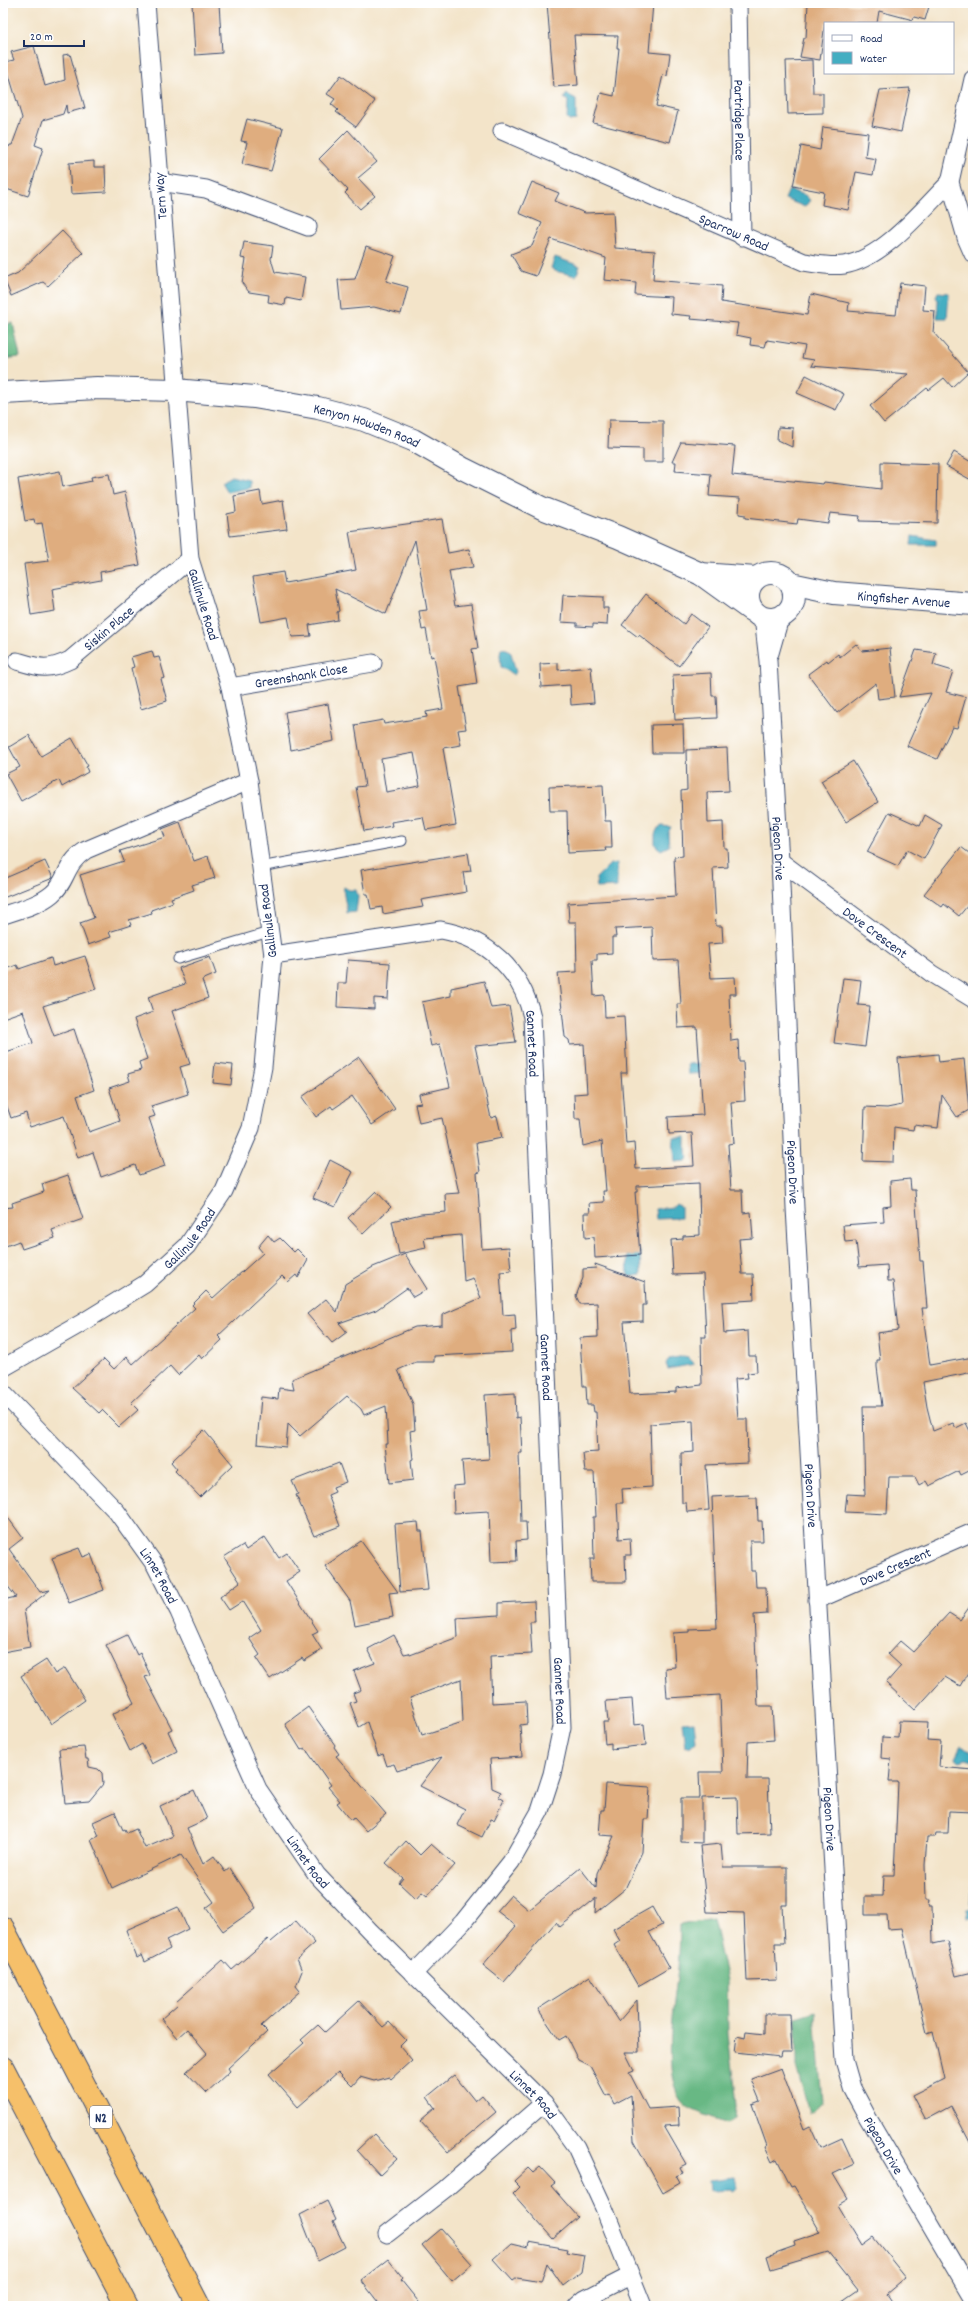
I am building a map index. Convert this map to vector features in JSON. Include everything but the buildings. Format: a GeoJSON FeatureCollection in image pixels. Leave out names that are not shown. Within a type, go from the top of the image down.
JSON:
{"type":"FeatureCollection","features":[{"type":"Feature","properties":{"kind":"highway","name":"N2"},"geometry":{"type":"LineString","coordinates":[[3,1928],[199,2306]]}},
{"type":"Feature","properties":{"kind":"highway"},"geometry":{"type":"LineString","coordinates":[[3,2068],[127,2306]]}},
{"type":"Feature","properties":{"kind":"street","name":"Tern Way"},"geometry":{"type":"LineString","coordinates":[[146,3],[175,390]]}},
{"type":"Feature","properties":{"kind":"street","name":"Partridge Place"},"geometry":{"type":"LineString","coordinates":[[738,3],[738,102],[742,236]]}},
{"type":"Feature","properties":{"kind":"street"},"geometry":{"type":"LineString","coordinates":[[973,78],[950,182],[966,238],[973,254]]}},
{"type":"Feature","properties":{"kind":"street","name":"Sparrow Road"},"geometry":{"type":"LineString","coordinates":[[502,131],[804,262],[828,266],[846,265],[864,258],[890,241],[950,182]]}},
{"type":"Feature","properties":{"kind":"street"},"geometry":{"type":"LineString","coordinates":[[159,182],[206,189],[308,227]]}},
{"type":"Feature","properties":{"kind":"street","name":"Kenyon Howden Road"},"geometry":{"type":"LineString","coordinates":[[3,393],[97,388],[175,390],[254,397],[318,408],[364,420],[413,440],[462,468],[542,508],[625,540],[701,574],[770,615]]}},
{"type":"Feature","properties":{"kind":"street","name":"Gallinule Road"},"geometry":{"type":"LineString","coordinates":[[3,1368],[80,1324],[145,1284],[187,1246],[224,1191],[251,1128],[263,1068],[273,955],[249,781],[230,687],[190,559],[175,390]]}},
{"type":"Feature","properties":{"kind":"street","name":"Siskin Place"},"geometry":{"type":"LineString","coordinates":[[17,661],[42,668],[56,667],[70,660],[190,559]]}},
{"type":"Feature","properties":{"kind":"street"},"geometry":{"type":"LineString","coordinates":[[771,572],[786,578],[791,584],[794,600],[770,615],[748,591],[756,578],[771,572]]}},
{"type":"Feature","properties":{"kind":"street","name":"Kenyon Howden Road"},"geometry":{"type":"LineString","coordinates":[[701,574],[756,578]]}},
{"type":"Feature","properties":{"kind":"street","name":"Kingfisher Avenue"},"geometry":{"type":"LineString","coordinates":[[791,584],[834,593],[973,604]]}},
{"type":"Feature","properties":{"kind":"street","name":"Kingfisher Avenue"},"geometry":{"type":"LineString","coordinates":[[770,615],[834,593]]}},
{"type":"Feature","properties":{"kind":"street","name":"Pigeon Drive"},"geometry":{"type":"LineString","coordinates":[[770,615],[768,661],[780,861],[794,1208],[844,2060],[852,2088],[868,2118],[973,2297]]}},
{"type":"Feature","properties":{"kind":"street","name":"Greenshank Close"},"geometry":{"type":"LineString","coordinates":[[230,687],[373,663]]}},
{"type":"Feature","properties":{"kind":"street"},"geometry":{"type":"LineString","coordinates":[[3,915],[43,901],[53,894],[74,858],[86,850],[249,781]]}},
{"type":"Feature","properties":{"kind":"street","name":"Dove Crescent"},"geometry":{"type":"LineString","coordinates":[[780,861],[932,974],[973,999]]}},
{"type":"Feature","properties":{"kind":"street","name":"Gannet Road"},"geometry":{"type":"LineString","coordinates":[[273,955],[441,930],[455,932],[488,947],[497,955],[512,973],[524,994],[532,1017],[562,1727],[552,1774],[540,1811],[511,1862],[463,1922],[414,1974]]}},
{"type":"Feature","properties":{"kind":"street","name":"Linnet Road"},"geometry":{"type":"LineString","coordinates":[[3,1393],[117,1512],[155,1564],[179,1612],[258,1789],[317,1875],[544,2103],[576,2148],[604,2208],[643,2306]]}},
{"type":"Feature","properties":{"kind":"street","name":"Dove Crescent"},"geometry":{"type":"LineString","coordinates":[[817,1600],[973,1532]]}},
{"type":"Feature","properties":{"kind":"street"},"geometry":{"type":"LineString","coordinates":[[386,2234],[445,2189],[544,2103]]}},
{"type":"Feature","properties":{"kind":"street"},"geometry":{"type":"LineString","coordinates":[[577,2306],[585,2299],[630,2276]]}},
{"type":"Feature","properties":{"kind":"lane"},"geometry":{"type":"LineString","coordinates":[[260,867],[402,841]]}},
{"type":"Feature","properties":{"kind":"lane"},"geometry":{"type":"LineString","coordinates":[[178,959],[269,932]]}},
{"type":"Feature","properties":{"kind":"green space"},"geometry":{"type":"Polygon","coordinates":[[[13,323],[20,357],[3,359],[3,325],[13,323]]]}},
{"type":"Feature","properties":{"kind":"green space"},"geometry":{"type":"Polygon","coordinates":[[[713,1919],[727,1980],[728,2034],[736,2106],[735,2119],[727,2123],[685,2105],[677,2094],[673,2079],[671,2060],[672,2019],[678,1968],[680,1925],[713,1919]]]}},
{"type":"Feature","properties":{"kind":"green space"},"geometry":{"type":"Polygon","coordinates":[[[815,2012],[822,2101],[809,2113],[796,2066],[796,2018],[815,2012]]]}},
{"type":"Feature","properties":{"kind":"water"},"geometry":{"type":"Polygon","coordinates":[[[567,94],[576,99],[576,120],[569,121],[567,118],[568,101],[564,98],[567,94]]]}},
{"type":"Feature","properties":{"kind":"water"},"geometry":{"type":"Polygon","coordinates":[[[789,190],[805,195],[810,200],[805,207],[785,199],[789,190]]]}},
{"type":"Feature","properties":{"kind":"water"},"geometry":{"type":"Polygon","coordinates":[[[555,257],[580,266],[576,276],[555,271],[551,268],[555,257]]]}},
{"type":"Feature","properties":{"kind":"water"},"geometry":{"type":"Polygon","coordinates":[[[938,292],[949,293],[947,318],[937,318],[938,300],[936,296],[938,292]]]}},
{"type":"Feature","properties":{"kind":"water"},"geometry":{"type":"Polygon","coordinates":[[[231,476],[249,480],[249,488],[227,492],[221,482],[231,476]]]}},
{"type":"Feature","properties":{"kind":"water"},"geometry":{"type":"Polygon","coordinates":[[[912,536],[936,540],[936,545],[911,545],[912,536]]]}},
{"type":"Feature","properties":{"kind":"water"},"geometry":{"type":"Polygon","coordinates":[[[501,648],[507,649],[511,653],[516,672],[514,675],[501,667],[501,648]]]}},
{"type":"Feature","properties":{"kind":"water"},"geometry":{"type":"Polygon","coordinates":[[[662,826],[671,827],[668,833],[669,846],[661,850],[655,845],[655,834],[658,828],[662,826]]]}},
{"type":"Feature","properties":{"kind":"water"},"geometry":{"type":"Polygon","coordinates":[[[617,863],[617,887],[597,888],[596,878],[610,864],[617,863]]]}},
{"type":"Feature","properties":{"kind":"water"},"geometry":{"type":"Polygon","coordinates":[[[344,887],[349,890],[356,890],[358,897],[356,912],[347,913],[344,887]]]}},
{"type":"Feature","properties":{"kind":"water"},"geometry":{"type":"Polygon","coordinates":[[[704,1063],[709,1073],[688,1074],[687,1064],[704,1063]]]}},
{"type":"Feature","properties":{"kind":"water"},"geometry":{"type":"Polygon","coordinates":[[[673,1137],[686,1137],[686,1152],[689,1157],[686,1161],[675,1162],[673,1137]]]}},
{"type":"Feature","properties":{"kind":"water"},"geometry":{"type":"Polygon","coordinates":[[[676,1204],[681,1207],[681,1218],[656,1219],[655,1209],[673,1207],[676,1204]]]}},
{"type":"Feature","properties":{"kind":"water"},"geometry":{"type":"Polygon","coordinates":[[[640,1250],[641,1275],[628,1277],[627,1252],[640,1250]]]}},
{"type":"Feature","properties":{"kind":"water"},"geometry":{"type":"Polygon","coordinates":[[[683,1356],[688,1357],[695,1364],[668,1369],[666,1364],[669,1359],[683,1356]]]}},
{"type":"Feature","properties":{"kind":"water"},"geometry":{"type":"Polygon","coordinates":[[[694,1721],[696,1741],[691,1746],[685,1747],[682,1722],[694,1721]]]}},
{"type":"Feature","properties":{"kind":"water"},"geometry":{"type":"Polygon","coordinates":[[[961,1746],[973,1751],[973,1761],[966,1759],[960,1761],[955,1758],[961,1746]]]}},
{"type":"Feature","properties":{"kind":"water"},"geometry":{"type":"Polygon","coordinates":[[[971,1888],[973,1888],[973,1918],[967,1918],[967,1910],[970,1909],[971,1888]]]}},
{"type":"Feature","properties":{"kind":"water"},"geometry":{"type":"Polygon","coordinates":[[[736,2177],[738,2188],[733,2191],[732,2189],[710,2190],[709,2180],[736,2177]]]}}]}
